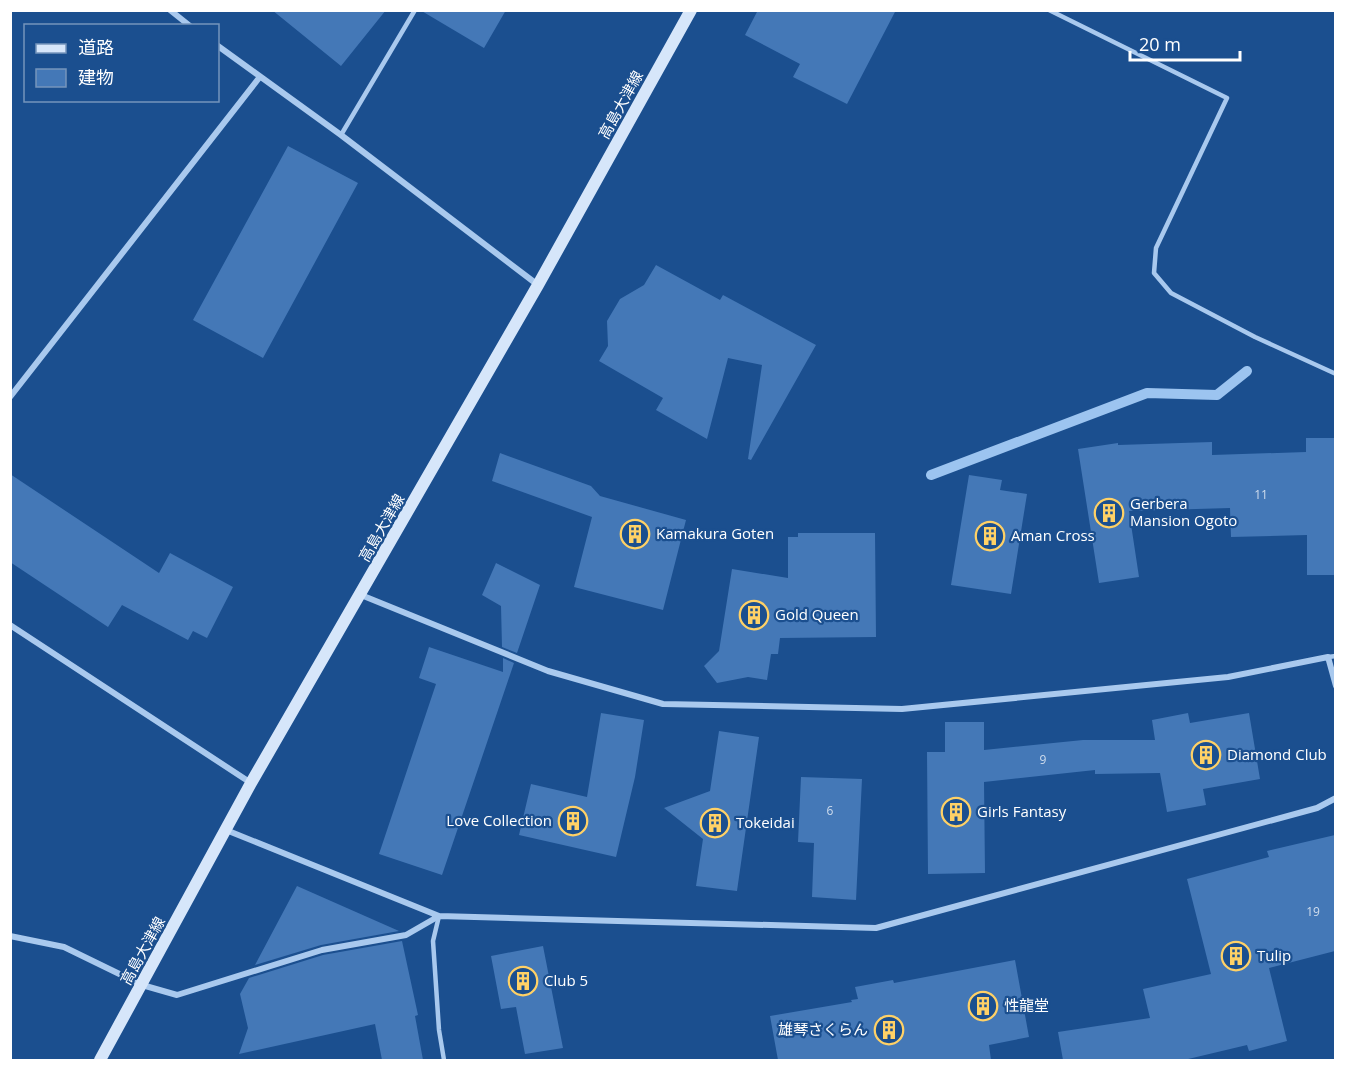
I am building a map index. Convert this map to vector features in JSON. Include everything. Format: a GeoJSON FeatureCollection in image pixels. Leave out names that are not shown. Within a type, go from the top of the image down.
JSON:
{"type":"FeatureCollection","features":[{"type":"Feature","properties":{"kind":"main road","name":"高島大津線"},"geometry":{"type":"LineString","coordinates":[[100,1060],[251,783],[538,285],[691,10]]}},
{"type":"Feature","properties":{"kind":"street"},"geometry":{"type":"LineString","coordinates":[[170,10],[188,24]]}},
{"type":"Feature","properties":{"kind":"street"},"geometry":{"type":"LineString","coordinates":[[219,47],[259,78],[341,135],[538,285]]}},
{"type":"Feature","properties":{"kind":"street"},"geometry":{"type":"LineString","coordinates":[[10,397],[259,78]]}},
{"type":"Feature","properties":{"kind":"street"},"geometry":{"type":"LineString","coordinates":[[361,595],[548,671],[663,704],[902,709],[1228,677],[1332,656],[1335,686]]}},
{"type":"Feature","properties":{"kind":"street"},"geometry":{"type":"LineString","coordinates":[[10,625],[251,783]]}},
{"type":"Feature","properties":{"kind":"street"},"geometry":{"type":"LineString","coordinates":[[226,830],[439,916],[876,928],[1317,808],[1335,798]]}},
{"type":"Feature","properties":{"kind":"street"},"geometry":{"type":"LineString","coordinates":[[10,936],[64,947],[142,985],[177,995],[322,950],[406,935],[439,916]]}},
{"type":"Feature","properties":{"kind":"lane"},"geometry":{"type":"LineString","coordinates":[[341,135],[415,10]]}},
{"type":"Feature","properties":{"kind":"lane"},"geometry":{"type":"LineString","coordinates":[[1049,10],[1227,98],[1156,248],[1154,273],[1170,293],[1255,337],[1335,374]]}},
{"type":"Feature","properties":{"kind":"lane"},"geometry":{"type":"LineString","coordinates":[[439,916],[433,941],[439,1030],[444,1060]]}},
{"type":"Feature","properties":{"kind":"building"},"geometry":{"type":"Polygon","coordinates":[[[272,10],[386,10],[341,66],[272,10]]]}},
{"type":"Feature","properties":{"kind":"building"},"geometry":{"type":"Polygon","coordinates":[[[420,10],[506,10],[484,48],[420,10]]]}},
{"type":"Feature","properties":{"kind":"building"},"geometry":{"type":"Polygon","coordinates":[[[758,10],[896,10],[847,104],[793,77],[800,64],[745,35],[758,10]]]}},
{"type":"Feature","properties":{"kind":"building"},"geometry":{"type":"Polygon","coordinates":[[[288,146],[358,183],[263,358],[193,320],[288,146]]]}},
{"type":"Feature","properties":{"kind":"building"},"geometry":{"type":"Polygon","coordinates":[[[656,265],[720,300],[723,295],[816,345],[751,460],[748,459],[762,365],[728,358],[707,439],[656,410],[663,398],[599,361],[608,346],[607,321],[620,299],[644,285],[656,265]]]}},
{"type":"Feature","properties":{"kind":"building"},"geometry":{"type":"Polygon","coordinates":[[[1306,438],[1335,438],[1335,575],[1307,575],[1307,535],[1231,537],[1230,508],[1129,511],[1139,577],[1099,583],[1078,449],[1118,443],[1118,445],[1212,442],[1212,455],[1306,452],[1306,438]]]}},
{"type":"Feature","properties":{"kind":"building","name":"Kamakura Goten"},"geometry":{"type":"Polygon","coordinates":[[[500,453],[591,486],[600,496],[686,520],[663,610],[574,587],[592,517],[492,481],[500,453]]]}},
{"type":"Feature","properties":{"kind":"building"},"geometry":{"type":"Polygon","coordinates":[[[10,474],[159,573],[170,553],[233,587],[207,638],[193,631],[188,640],[122,605],[108,627],[10,562],[10,474]]]}},
{"type":"Feature","properties":{"kind":"building","name":"Aman Cross"},"geometry":{"type":"Polygon","coordinates":[[[969,475],[1002,480],[1000,490],[1027,494],[1011,594],[951,585],[969,475]]]}},
{"type":"Feature","properties":{"kind":"building"},"geometry":{"type":"Polygon","coordinates":[[[798,533],[875,533],[876,637],[780,638],[778,654],[771,654],[767,680],[748,677],[717,683],[704,666],[719,651],[732,569],[788,578],[788,537],[798,537],[798,533]]]}},
{"type":"Feature","properties":{"kind":"building"},"geometry":{"type":"Polygon","coordinates":[[[496,563],[540,585],[517,653],[502,647],[501,606],[482,595],[496,563]]]}},
{"type":"Feature","properties":{"kind":"building"},"geometry":{"type":"Polygon","coordinates":[[[429,647],[503,672],[503,658],[514,663],[442,875],[379,854],[436,684],[419,678],[429,647]]]}},
{"type":"Feature","properties":{"kind":"building"},"geometry":{"type":"Polygon","coordinates":[[[601,713],[644,720],[635,777],[616,857],[519,835],[531,784],[587,797],[601,713]]]}},
{"type":"Feature","properties":{"kind":"building"},"geometry":{"type":"Polygon","coordinates":[[[1188,713],[1190,723],[1249,713],[1260,779],[1203,789],[1206,805],[1167,812],[1160,773],[1095,774],[1095,770],[984,782],[985,873],[928,874],[927,752],[945,752],[945,722],[984,722],[984,750],[1083,740],[1155,740],[1152,720],[1188,713]]]}},
{"type":"Feature","properties":{"kind":"building","name":"Tokeidai"},"geometry":{"type":"Polygon","coordinates":[[[719,731],[759,737],[737,891],[696,886],[703,839],[664,808],[710,791],[719,731]]]}},
{"type":"Feature","properties":{"kind":"building"},"geometry":{"type":"Polygon","coordinates":[[[801,777],[862,779],[856,900],[812,897],[814,843],[798,842],[801,777]]]}},
{"type":"Feature","properties":{"kind":"building"},"geometry":{"type":"Polygon","coordinates":[[[1335,835],[1335,951],[1269,968],[1287,1041],[1249,1051],[1247,1045],[1184,1060],[1063,1060],[1058,1032],[1150,1018],[1143,989],[1211,974],[1187,879],[1269,857],[1267,851],[1335,835]]]}},
{"type":"Feature","properties":{"kind":"building"},"geometry":{"type":"Polygon","coordinates":[[[297,886],[399,931],[321,945],[255,965],[297,886]]]}},
{"type":"Feature","properties":{"kind":"building"},"geometry":{"type":"Polygon","coordinates":[[[402,941],[418,1015],[415,1016],[423,1060],[382,1060],[375,1024],[239,1054],[248,1028],[240,994],[249,978],[323,955],[402,941]]]}},
{"type":"Feature","properties":{"kind":"building","name":"Club 5"},"geometry":{"type":"Polygon","coordinates":[[[543,946],[563,1048],[525,1054],[516,1007],[501,1009],[491,956],[543,946]]]}},
{"type":"Feature","properties":{"kind":"building"},"geometry":{"type":"Polygon","coordinates":[[[1015,960],[1029,1037],[989,1045],[991,1060],[778,1060],[770,1016],[852,1002],[851,1000],[858,999],[855,987],[893,980],[894,983],[1015,960]]]}},
{"type":"Feature","properties":{"kind":"waterway"},"geometry":{"type":"LineString","coordinates":[[931,475],[1147,393],[1217,395],[1247,371]]}},
{"type":"Feature","properties":{"kind":"place","name":"Gerbera Mansion Ogoto"},"geometry":{"type":"Point","coordinates":[1109,513]}},
{"type":"Feature","properties":{"kind":"place","name":"Kamakura Goten"},"geometry":{"type":"Point","coordinates":[635,534]}},
{"type":"Feature","properties":{"kind":"place","name":"Aman Cross"},"geometry":{"type":"Point","coordinates":[990,536]}},
{"type":"Feature","properties":{"kind":"place","name":"Gold Queen"},"geometry":{"type":"Point","coordinates":[754,615]}},
{"type":"Feature","properties":{"kind":"place","name":"Diamond Club"},"geometry":{"type":"Point","coordinates":[1206,755]}},
{"type":"Feature","properties":{"kind":"place","name":"Girls Fantasy"},"geometry":{"type":"Point","coordinates":[956,812]}},
{"type":"Feature","properties":{"kind":"place","name":"Love Collection"},"geometry":{"type":"Point","coordinates":[573,821]}},
{"type":"Feature","properties":{"kind":"place","name":"Tokeidai"},"geometry":{"type":"Point","coordinates":[715,823]}},
{"type":"Feature","properties":{"kind":"place","name":"Tulip"},"geometry":{"type":"Point","coordinates":[1236,956]}},
{"type":"Feature","properties":{"kind":"place","name":"Club 5"},"geometry":{"type":"Point","coordinates":[523,981]}},
{"type":"Feature","properties":{"kind":"place","name":"性龍堂"},"geometry":{"type":"Point","coordinates":[983,1006]}},
{"type":"Feature","properties":{"kind":"place","name":"雄琴さくらん"},"geometry":{"type":"Point","coordinates":[889,1030]}}]}
